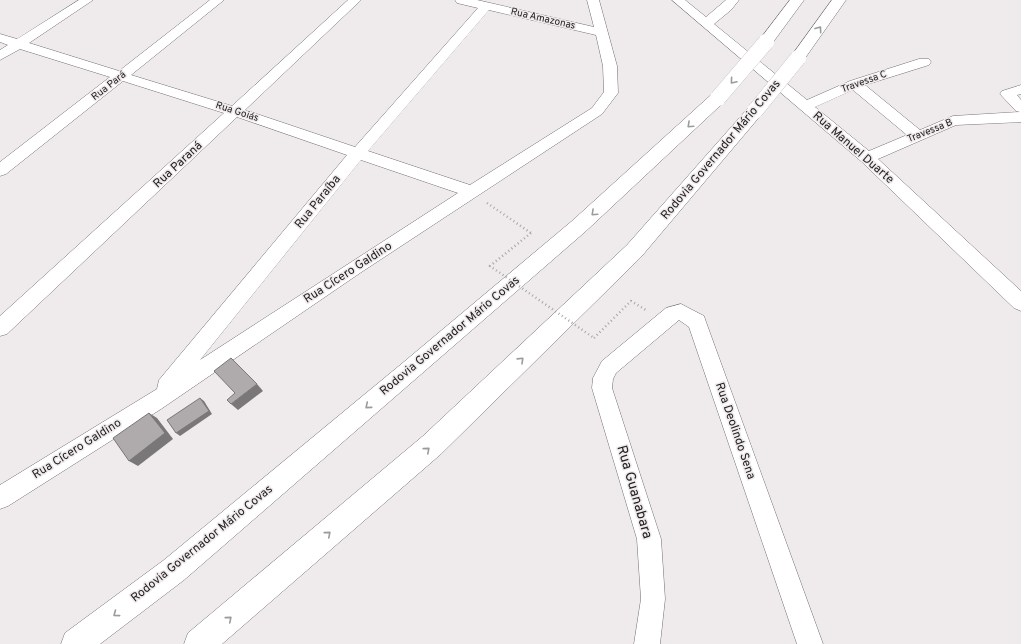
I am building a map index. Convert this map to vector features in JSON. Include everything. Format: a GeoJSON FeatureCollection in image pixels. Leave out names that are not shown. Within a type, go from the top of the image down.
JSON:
{"type":"FeatureCollection","features":[{"type":"Feature","properties":{"kind":"highway","name":"Rodovia Governador Mário Covas"},"geometry":{"type":"LineString","coordinates":[[76,644],[174,570],[579,226],[718,98],[766,42],[797,0]]}},
{"type":"Feature","properties":{"kind":"highway","name":"Rodovia Governador Mário Covas"},"geometry":{"type":"LineString","coordinates":[[199,644],[438,440],[634,251],[755,111],[798,58],[839,0]]}},
{"type":"Feature","properties":{"kind":"street"},"geometry":{"type":"LineString","coordinates":[[0,56],[87,0]]}},
{"type":"Feature","properties":{"kind":"street","name":"Rua Pará"},"geometry":{"type":"LineString","coordinates":[[0,170],[218,0]]}},
{"type":"Feature","properties":{"kind":"street","name":"Rua Paraná"},"geometry":{"type":"LineString","coordinates":[[0,328],[236,112],[355,0]]}},
{"type":"Feature","properties":{"kind":"street","name":"Rua Amazonas"},"geometry":{"type":"LineString","coordinates":[[461,0],[602,33]]}},
{"type":"Feature","properties":{"kind":"street","name":"Rua Cícero Galdino"},"geometry":{"type":"LineString","coordinates":[[0,498],[154,402],[472,192],[598,112],[611,93],[610,66],[593,0]]}},
{"type":"Feature","properties":{"kind":"street","name":"Rua Manuel Duarte"},"geometry":{"type":"LineString","coordinates":[[678,0],[867,158],[1021,303]]}},
{"type":"Feature","properties":{"kind":"street"},"geometry":{"type":"LineString","coordinates":[[707,23],[727,7],[733,0]]}},
{"type":"Feature","properties":{"kind":"street","name":"Rua Paraíba"},"geometry":{"type":"LineString","coordinates":[[154,402],[358,153],[486,6]]}},
{"type":"Feature","properties":{"kind":"street","name":"Rua Goiás"},"geometry":{"type":"LineString","coordinates":[[0,38],[20,43],[236,112],[472,192]]}},
{"type":"Feature","properties":{"kind":"street","name":"Travessa C"},"geometry":{"type":"LineString","coordinates":[[805,106],[855,84],[924,62]]}},
{"type":"Feature","properties":{"kind":"street"},"geometry":{"type":"LineString","coordinates":[[855,84],[918,136]]}},
{"type":"Feature","properties":{"kind":"street"},"geometry":{"type":"LineString","coordinates":[[1021,89],[1007,94],[1021,108]]}},
{"type":"Feature","properties":{"kind":"street","name":"Travessa B"},"geometry":{"type":"LineString","coordinates":[[867,158],[953,121],[963,119],[1005,120],[1021,116]]}},
{"type":"Feature","properties":{"kind":"street","name":"Rua Deolindo Sena"},"geometry":{"type":"LineString","coordinates":[[609,367],[673,314],[681,312],[697,322],[810,644]]}},
{"type":"Feature","properties":{"kind":"street","name":"Rua Guanabara"},"geometry":{"type":"LineString","coordinates":[[609,367],[603,378],[602,388],[649,539],[653,600],[647,644]]}},
{"type":"Feature","properties":{"kind":"path"},"geometry":{"type":"LineString","coordinates":[[472,192],[531,233],[490,266],[594,338],[631,301],[646,310],[641,316]]}},
{"type":"Feature","properties":{"kind":"building"},"geometry":{"type":"Polygon","coordinates":[[[231,358],[257,384],[231,404],[227,400],[235,393],[214,371],[231,358]]]}},
{"type":"Feature","properties":{"kind":"building"},"geometry":{"type":"Polygon","coordinates":[[[200,398],[209,411],[176,433],[167,420],[200,398]]]}},
{"type":"Feature","properties":{"kind":"building"},"geometry":{"type":"Polygon","coordinates":[[[149,413],[165,433],[129,461],[113,438],[149,413]]]}}]}
